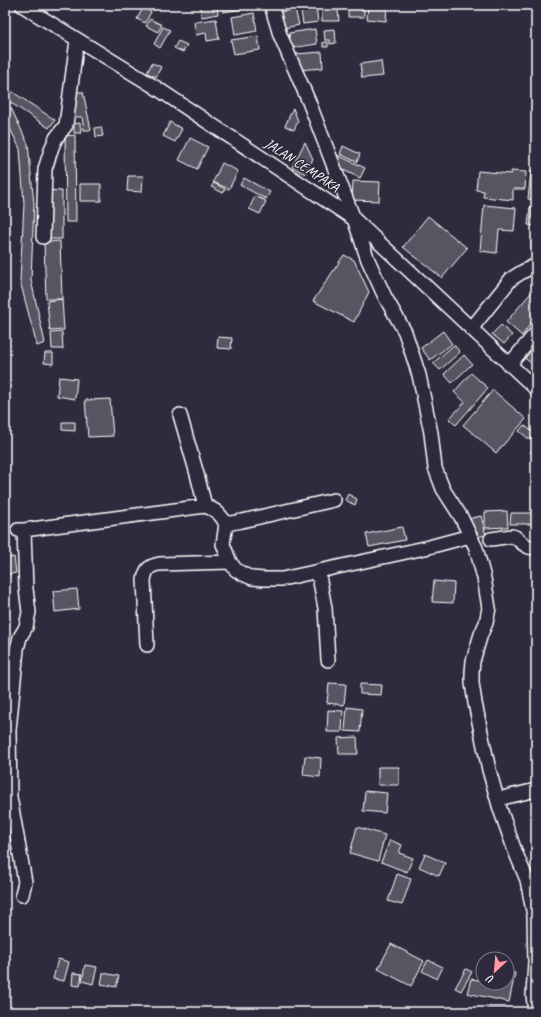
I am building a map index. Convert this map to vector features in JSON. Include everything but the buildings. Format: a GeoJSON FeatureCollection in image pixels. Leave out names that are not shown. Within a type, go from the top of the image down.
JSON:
{"type":"FeatureCollection","features":[{"type":"Feature","properties":{"kind":"street","name":"JALAN CEMPAKA"},"geometry":{"type":"LineString","coordinates":[[22,5],[155,87],[354,219],[536,389]]}},
{"type":"Feature","properties":{"kind":"street"},"geometry":{"type":"LineString","coordinates":[[271,5],[280,34],[309,102],[354,219],[368,260],[385,297],[404,332],[419,375],[431,432],[435,468],[443,489],[461,517],[476,548],[484,578],[489,608],[474,662],[472,683],[488,762],[514,851],[532,876],[535,962],[533,995],[535,1012]]}},
{"type":"Feature","properties":{"kind":"street"},"geometry":{"type":"LineString","coordinates":[[43,237],[45,169],[56,138],[66,125],[77,40]]}},
{"type":"Feature","properties":{"kind":"street"},"geometry":{"type":"LineString","coordinates":[[471,329],[511,279],[536,265]]}},
{"type":"Feature","properties":{"kind":"street"},"geometry":{"type":"LineString","coordinates":[[509,365],[536,333]]}},
{"type":"Feature","properties":{"kind":"street"},"geometry":{"type":"LineString","coordinates":[[180,415],[205,506]]}},
{"type":"Feature","properties":{"kind":"street"},"geometry":{"type":"LineString","coordinates":[[226,524],[334,500]]}},
{"type":"Feature","properties":{"kind":"street"},"geometry":{"type":"LineString","coordinates":[[22,895],[25,882],[10,797],[9,730],[17,649],[20,637],[26,627],[29,612],[21,530],[205,506],[213,508],[223,517],[226,524],[223,544],[230,562],[236,570],[252,578],[282,579],[425,548],[470,536]]}},
{"type":"Feature","properties":{"kind":"street"},"geometry":{"type":"LineString","coordinates":[[491,539],[512,536],[526,546],[536,548]]}},
{"type":"Feature","properties":{"kind":"street"},"geometry":{"type":"LineString","coordinates":[[147,645],[144,580],[147,569],[152,565],[159,564],[230,562]]}},
{"type":"Feature","properties":{"kind":"street"},"geometry":{"type":"LineString","coordinates":[[318,571],[325,608],[328,660]]}},
{"type":"Feature","properties":{"kind":"street"},"geometry":{"type":"LineString","coordinates":[[498,799],[536,790]]}}]}
